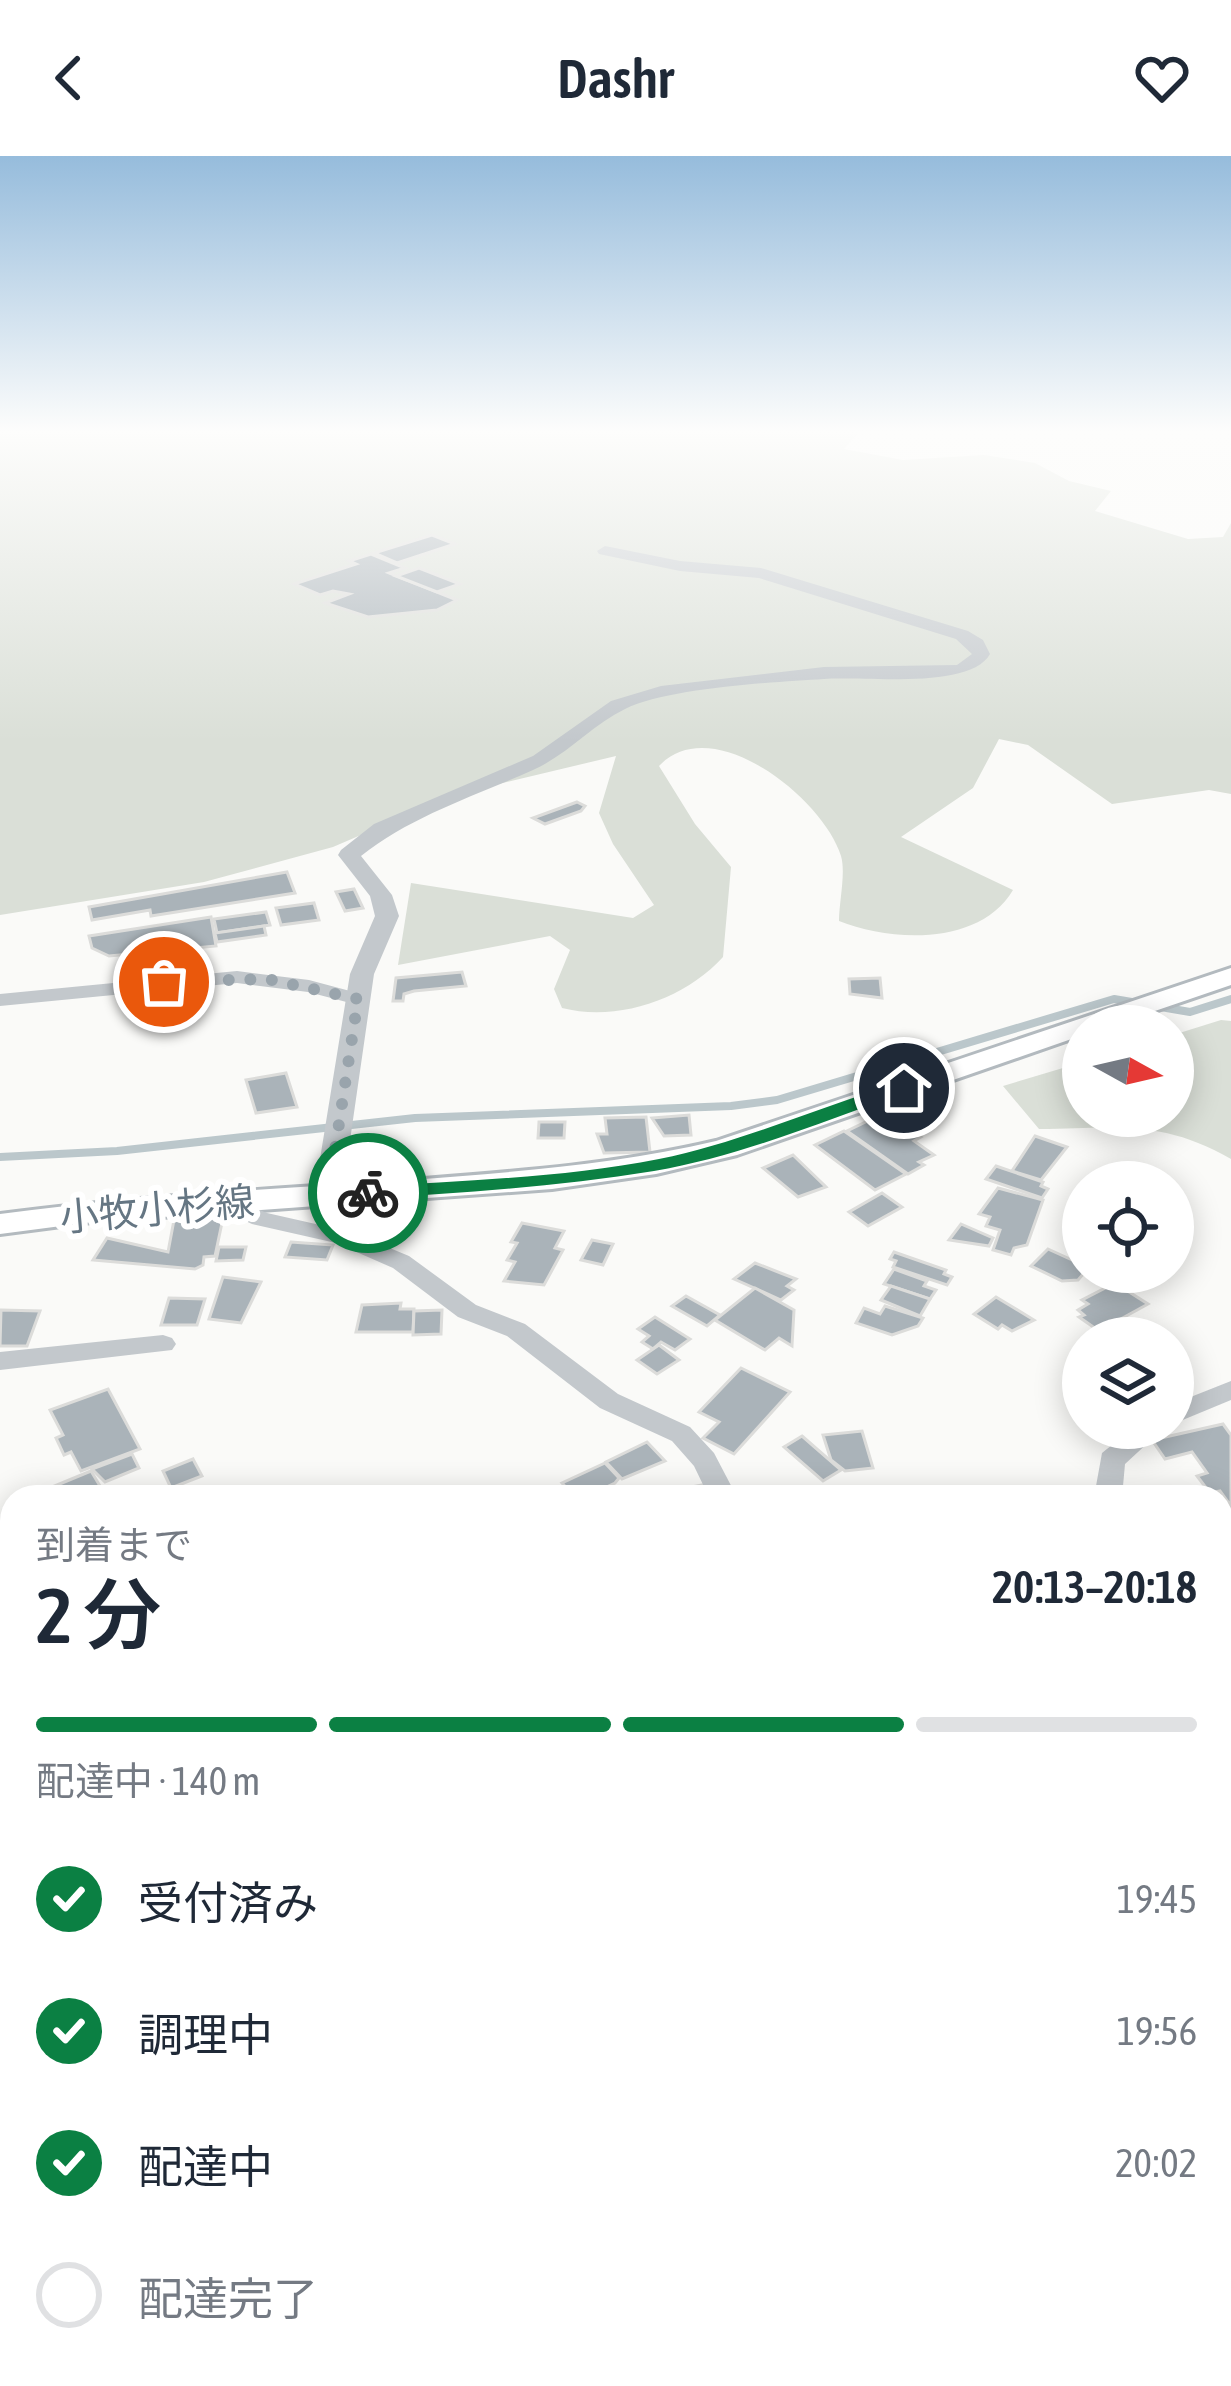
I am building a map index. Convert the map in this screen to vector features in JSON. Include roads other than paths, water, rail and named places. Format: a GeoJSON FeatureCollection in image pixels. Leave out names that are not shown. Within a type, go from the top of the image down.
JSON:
{"type":"FeatureCollection","features":[{"type":"Feature","properties":{"kind":"main road","name":"小牧小杉線"},"geometry":{"type":"LineString","coordinates":[[1145,1005],[1231,976]]}},
{"type":"Feature","properties":{"kind":"main road","name":"小牧小杉線"},"geometry":{"type":"LineString","coordinates":[[0,1224],[223,1202],[551,1179],[656,1165],[726,1148],[1062,1033]]}},
{"type":"Feature","properties":{"kind":"street"},"geometry":{"type":"LineString","coordinates":[[328,1196],[362,974],[387,916],[381,895],[349,855],[382,829],[487,788],[566,744],[619,705],[661,692],[824,673],[960,670],[976,663],[981,654],[977,644],[962,635],[780,578],[604,551]]}},
{"type":"Feature","properties":{"kind":"street"},"geometry":{"type":"LineString","coordinates":[[0,1000],[237,977],[309,986],[358,999]]}},
{"type":"Feature","properties":{"kind":"street"},"geometry":{"type":"LineString","coordinates":[[223,1202],[260,1219],[376,1249],[466,1311],[516,1330],[609,1402],[681,1434],[718,1485]]}},
{"type":"Feature","properties":{"kind":"street"},"geometry":{"type":"LineString","coordinates":[[0,1361],[164,1344]]}},
{"type":"Feature","properties":{"kind":"street"},"geometry":{"type":"LineString","coordinates":[[1194,1405],[1231,1390]]}},
{"type":"Feature","properties":{"kind":"street"},"geometry":{"type":"LineString","coordinates":[[1109,1485],[1112,1460],[1125,1449]]}},
{"type":"Feature","properties":{"kind":"waterway"},"geometry":{"type":"LineString","coordinates":[[0,1157],[117,1151],[415,1118],[731,1106],[777,1100],[1114,999],[1190,1012],[1231,999]]}}]}
